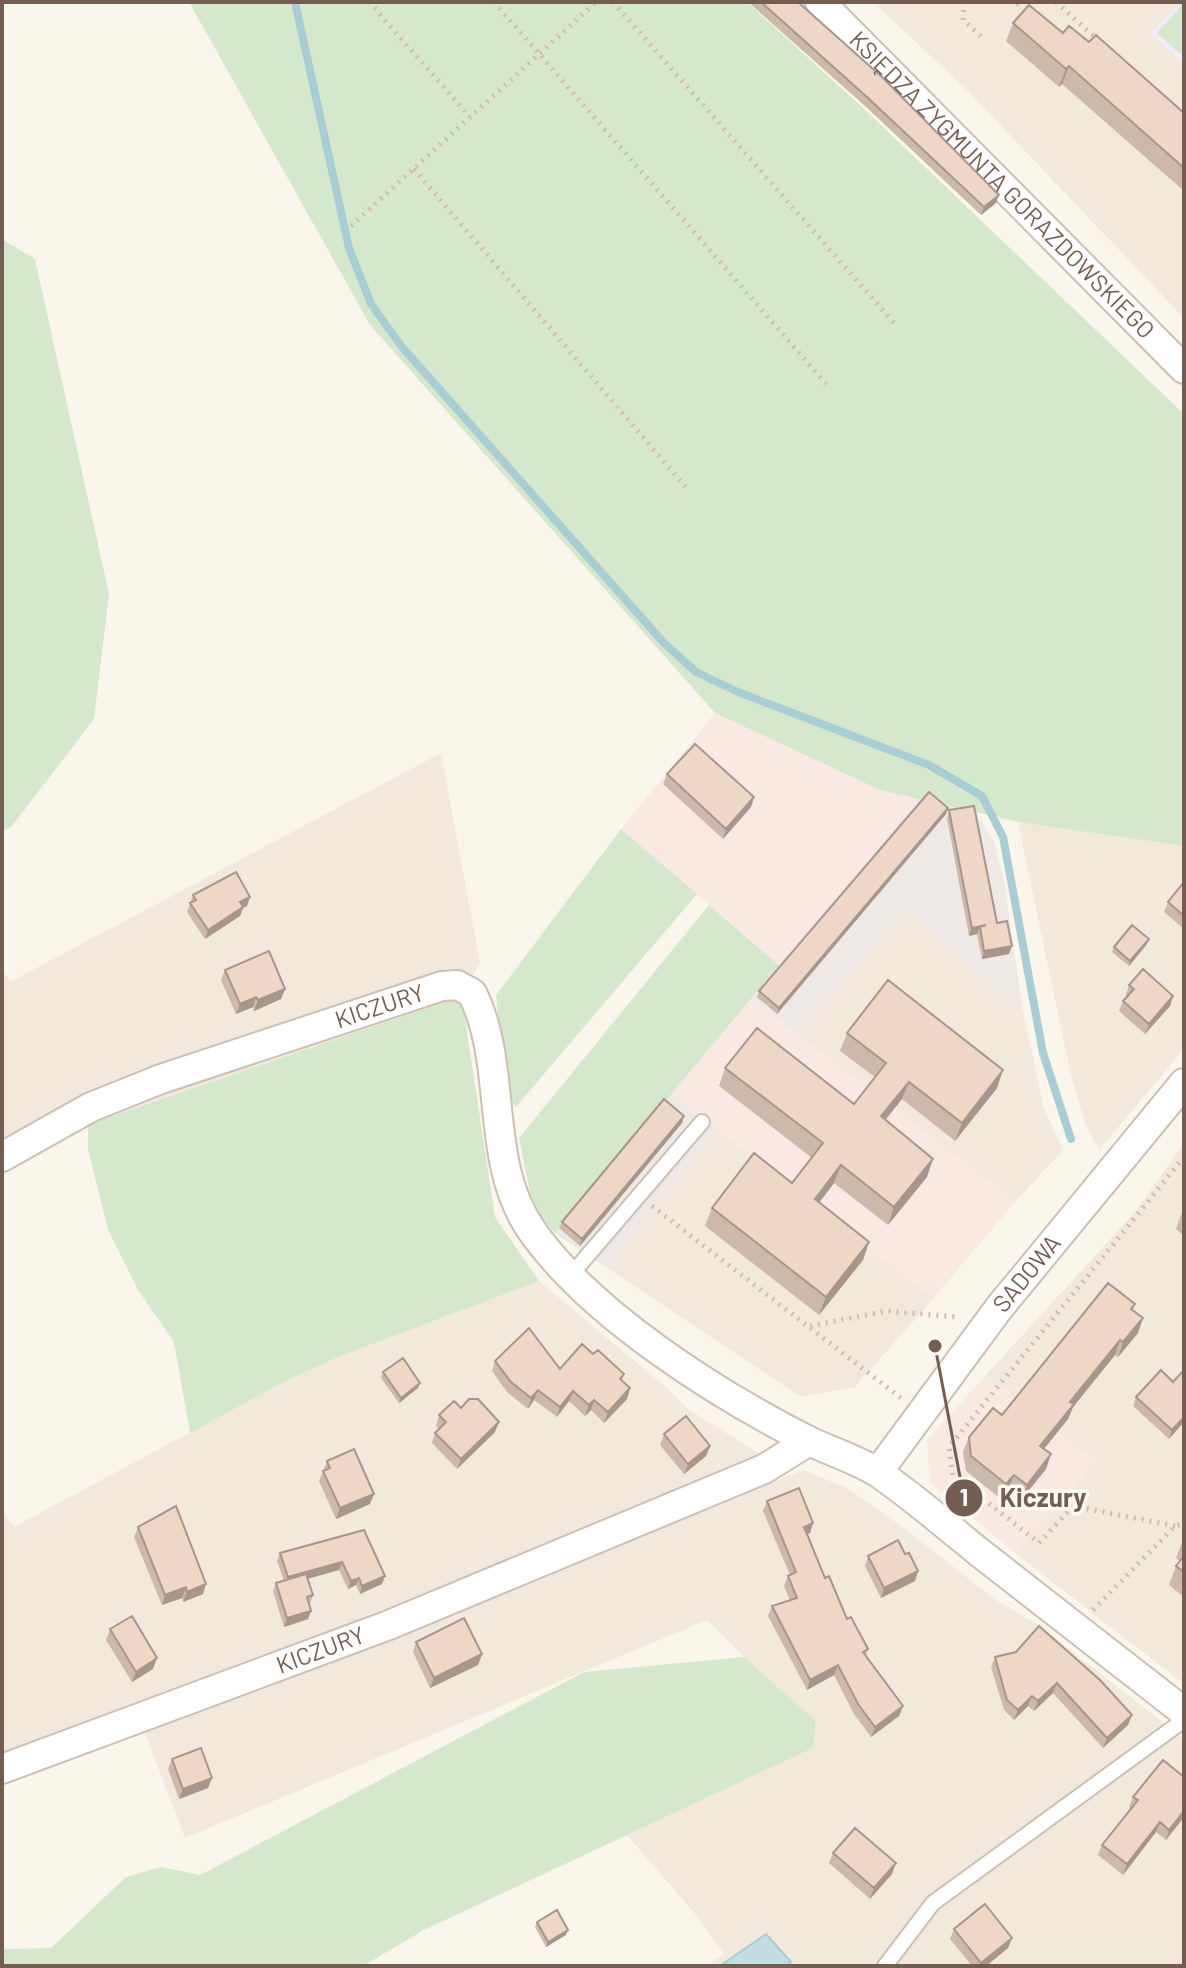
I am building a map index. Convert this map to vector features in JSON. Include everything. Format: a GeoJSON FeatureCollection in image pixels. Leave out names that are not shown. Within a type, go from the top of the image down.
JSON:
{"type":"FeatureCollection","features":[{"type":"Feature","properties":{"kind":"street","name":"KSIĘDZA ZYGMUNTA GORAZDOWSKIEGO"},"geometry":{"type":"LineString","coordinates":[[820,2],[1184,369]]}},
{"type":"Feature","properties":{"kind":"street","name":"KICZURY"},"geometry":{"type":"LineString","coordinates":[[2,1157],[91,1107],[161,1079],[442,986],[457,985],[472,993],[481,1010],[509,1184],[518,1208],[532,1232],[570,1276],[620,1320],[724,1393],[809,1441],[878,1472],[1184,1712]]}},
{"type":"Feature","properties":{"kind":"street","name":"SADOWA"},"geometry":{"type":"LineString","coordinates":[[878,1472],[999,1308],[1184,1083]]}},
{"type":"Feature","properties":{"kind":"street","name":"KICZURY"},"geometry":{"type":"LineString","coordinates":[[2,1769],[389,1625],[764,1469],[809,1441]]}},
{"type":"Feature","properties":{"kind":"lane"},"geometry":{"type":"LineString","coordinates":[[570,1276],[702,1122]]}},
{"type":"Feature","properties":{"kind":"lane"},"geometry":{"type":"LineString","coordinates":[[885,1966],[933,1903],[1184,1720]]}},
{"type":"Feature","properties":{"kind":"path"},"geometry":{"type":"LineString","coordinates":[[369,2],[470,117]]}},
{"type":"Feature","properties":{"kind":"path"},"geometry":{"type":"LineString","coordinates":[[494,2],[827,385]]}},
{"type":"Feature","properties":{"kind":"path"},"geometry":{"type":"LineString","coordinates":[[351,226],[596,2]]}},
{"type":"Feature","properties":{"kind":"path"},"geometry":{"type":"LineString","coordinates":[[613,2],[894,323]]}},
{"type":"Feature","properties":{"kind":"path"},"geometry":{"type":"LineString","coordinates":[[964,2],[963,20],[985,40]]}},
{"type":"Feature","properties":{"kind":"path"},"geometry":{"type":"LineString","coordinates":[[1056,2],[1102,44]]}},
{"type":"Feature","properties":{"kind":"path"},"geometry":{"type":"LineString","coordinates":[[414,169],[689,491]]}},
{"type":"Feature","properties":{"kind":"path"},"geometry":{"type":"LineString","coordinates":[[1184,1157],[949,1447],[953,1475],[1039,1543],[1073,1506],[1175,1526],[1184,1524]]}},
{"type":"Feature","properties":{"kind":"path"},"geometry":{"type":"LineString","coordinates":[[639,1196],[902,1399]]}},
{"type":"Feature","properties":{"kind":"path"},"geometry":{"type":"LineString","coordinates":[[809,1327],[887,1311],[959,1317]]}},
{"type":"Feature","properties":{"kind":"path"},"geometry":{"type":"LineString","coordinates":[[1076,1628],[1175,1526]]}},
{"type":"Feature","properties":{"kind":"shaded area"},"geometry":{"type":"Polygon","coordinates":[[[873,2],[1180,2],[1151,34],[1184,63],[1184,318],[967,90],[873,2]]]}},
{"type":"Feature","properties":{"kind":"shaded area"},"geometry":{"type":"Polygon","coordinates":[[[1180,2],[1184,2],[1184,63],[1151,34],[1180,2]]]}},
{"type":"Feature","properties":{"kind":"shaded area"},"geometry":{"type":"Polygon","coordinates":[[[715,713],[880,790],[919,799],[779,965],[621,829],[715,713]]]}},
{"type":"Feature","properties":{"kind":"shaded area"},"geometry":{"type":"Polygon","coordinates":[[[441,753],[480,963],[456,998],[75,1128],[2,1170],[2,968],[10,982],[441,753]]]}},
{"type":"Feature","properties":{"kind":"shaded area"},"geometry":{"type":"Polygon","coordinates":[[[919,799],[975,812],[994,842],[1003,875],[1023,1011],[905,909],[798,1035],[750,998],[919,799]]]}},
{"type":"Feature","properties":{"kind":"shaded area"},"geometry":{"type":"Polygon","coordinates":[[[1018,822],[1184,846],[1184,1049],[1099,1150],[1084,1120],[1070,1071],[1018,822]]]}},
{"type":"Feature","properties":{"kind":"shaded area"},"geometry":{"type":"Polygon","coordinates":[[[905,909],[1023,1011],[1044,1109],[1063,1150],[1015,1202],[798,1035],[905,909]]]}},
{"type":"Feature","properties":{"kind":"shaded area"},"geometry":{"type":"Polygon","coordinates":[[[750,998],[1015,1202],[934,1298],[670,1093],[750,998]]]}},
{"type":"Feature","properties":{"kind":"shaded area"},"geometry":{"type":"Polygon","coordinates":[[[670,1093],[717,1129],[607,1268],[555,1233],[670,1093]]]}},
{"type":"Feature","properties":{"kind":"shaded area"},"geometry":{"type":"Polygon","coordinates":[[[717,1129],[934,1298],[855,1387],[801,1397],[607,1268],[717,1129]]]}},
{"type":"Feature","properties":{"kind":"shaded area"},"geometry":{"type":"Polygon","coordinates":[[[1184,1143],[1184,1684],[1015,1553],[1095,1462],[986,1375],[1135,1212],[1184,1143]]]}},
{"type":"Feature","properties":{"kind":"shaded area"},"geometry":{"type":"Polygon","coordinates":[[[539,1281],[688,1409],[761,1455],[469,1578],[179,1693],[2,1756],[2,1509],[14,1527],[280,1384],[338,1357],[539,1281]]]}},
{"type":"Feature","properties":{"kind":"shaded area"},"geometry":{"type":"Polygon","coordinates":[[[986,1375],[1095,1462],[1015,1553],[930,1483],[927,1440],[986,1375]]]}},
{"type":"Feature","properties":{"kind":"shaded area"},"geometry":{"type":"Polygon","coordinates":[[[803,1470],[847,1488],[904,1528],[997,1601],[1037,1624],[1184,1739],[1184,1966],[706,1966],[724,1954],[696,1915],[627,1835],[813,1748],[816,1721],[707,1620],[185,1838],[144,1730],[475,1602],[803,1470]]]}},
{"type":"Feature","properties":{"kind":"green space"},"geometry":{"type":"Polygon","coordinates":[[[189,2],[747,2],[862,107],[1184,414],[1184,846],[1018,822],[880,790],[715,713],[370,325],[189,2]]]}},
{"type":"Feature","properties":{"kind":"green space"},"geometry":{"type":"Polygon","coordinates":[[[1184,3],[1184,57],[1157,33],[1184,3]]]}},
{"type":"Feature","properties":{"kind":"green space"},"geometry":{"type":"Polygon","coordinates":[[[2,239],[35,259],[109,594],[94,719],[12,826],[2,831],[2,239]]]}},
{"type":"Feature","properties":{"kind":"green space"},"geometry":{"type":"Polygon","coordinates":[[[621,829],[697,894],[516,1107],[506,1097],[496,995],[621,829]]]}},
{"type":"Feature","properties":{"kind":"green space"},"geometry":{"type":"Polygon","coordinates":[[[709,905],[779,965],[555,1233],[533,1208],[519,1138],[709,905]]]}},
{"type":"Feature","properties":{"kind":"green space"},"geometry":{"type":"Polygon","coordinates":[[[456,998],[464,1012],[495,1217],[539,1281],[338,1357],[280,1384],[190,1433],[174,1342],[138,1290],[108,1230],[88,1149],[88,1124],[456,998]]]}},
{"type":"Feature","properties":{"kind":"green space"},"geometry":{"type":"Polygon","coordinates":[[[744,1657],[816,1721],[813,1748],[424,1930],[363,1966],[2,1966],[2,1949],[51,1948],[126,1877],[161,1867],[200,1875],[584,1672],[744,1657]]]}},
{"type":"Feature","properties":{"kind":"water"},"geometry":{"type":"Polygon","coordinates":[[[766,1934],[791,1962],[786,1966],[720,1966],[766,1934]]]}},
{"type":"Feature","properties":{"kind":"building"},"geometry":{"type":"Polygon","coordinates":[[[761,2],[798,2],[882,77],[999,195],[984,207],[761,2]]]}},
{"type":"Feature","properties":{"kind":"building"},"geometry":{"type":"Polygon","coordinates":[[[1029,5],[1063,33],[1069,26],[1089,42],[1096,35],[1184,113],[1184,168],[1069,66],[1066,69],[1013,23],[1029,5]]]}},
{"type":"Feature","properties":{"kind":"building"},"geometry":{"type":"Polygon","coordinates":[[[695,744],[754,797],[726,829],[667,774],[695,744]]]}},
{"type":"Feature","properties":{"kind":"building"},"geometry":{"type":"Polygon","coordinates":[[[929,792],[948,808],[779,1008],[759,991],[929,792]]]}},
{"type":"Feature","properties":{"kind":"building"},"geometry":{"type":"Polygon","coordinates":[[[974,806],[997,923],[1007,921],[1012,946],[984,951],[980,927],[986,925],[972,928],[949,810],[974,806]]]}},
{"type":"Feature","properties":{"kind":"building"},"geometry":{"type":"Polygon","coordinates":[[[236,872],[250,897],[240,902],[243,907],[208,930],[190,903],[196,900],[193,895],[236,872]]]}},
{"type":"Feature","properties":{"kind":"building"},"geometry":{"type":"Polygon","coordinates":[[[1184,882],[1184,916],[1168,902],[1184,882]]]}},
{"type":"Feature","properties":{"kind":"building"},"geometry":{"type":"Polygon","coordinates":[[[1132,925],[1149,939],[1130,961],[1114,947],[1132,925]]]}},
{"type":"Feature","properties":{"kind":"building"},"geometry":{"type":"Polygon","coordinates":[[[269,951],[285,989],[240,1004],[225,970],[269,951]]]}},
{"type":"Feature","properties":{"kind":"building"},"geometry":{"type":"Polygon","coordinates":[[[1143,969],[1173,996],[1149,1024],[1123,1001],[1134,989],[1129,985],[1143,969]]]}},
{"type":"Feature","properties":{"kind":"building"},"geometry":{"type":"Polygon","coordinates":[[[888,980],[1003,1070],[962,1123],[909,1082],[881,1116],[933,1159],[894,1207],[841,1165],[815,1199],[869,1242],[826,1297],[712,1208],[754,1153],[792,1183],[823,1143],[725,1068],[757,1028],[854,1104],[886,1063],[847,1033],[888,980]]]}},
{"type":"Feature","properties":{"kind":"building"},"geometry":{"type":"Polygon","coordinates":[[[664,1099],[684,1116],[582,1239],[562,1222],[664,1099]]]}},
{"type":"Feature","properties":{"kind":"building"},"geometry":{"type":"Polygon","coordinates":[[[1108,1283],[1135,1304],[1131,1309],[1143,1318],[1123,1342],[1120,1340],[1070,1402],[1074,1404],[1040,1446],[1051,1454],[1027,1485],[1014,1475],[1006,1484],[971,1456],[969,1437],[993,1408],[1002,1415],[1108,1283]]]}},
{"type":"Feature","properties":{"kind":"building"},"geometry":{"type":"Polygon","coordinates":[[[529,1328],[560,1369],[582,1344],[593,1354],[598,1350],[624,1374],[620,1379],[630,1388],[608,1412],[594,1400],[589,1405],[573,1391],[560,1407],[538,1390],[531,1398],[511,1382],[495,1361],[529,1328]]]}},
{"type":"Feature","properties":{"kind":"building"},"geometry":{"type":"Polygon","coordinates":[[[403,1358],[420,1383],[401,1398],[383,1372],[403,1358]]]}},
{"type":"Feature","properties":{"kind":"building"},"geometry":{"type":"Polygon","coordinates":[[[1161,1370],[1173,1382],[1184,1370],[1184,1417],[1172,1430],[1136,1397],[1161,1370]]]}},
{"type":"Feature","properties":{"kind":"building"},"geometry":{"type":"Polygon","coordinates":[[[469,1399],[478,1399],[499,1422],[461,1459],[435,1433],[446,1422],[439,1415],[454,1401],[461,1408],[469,1399]]]}},
{"type":"Feature","properties":{"kind":"building"},"geometry":{"type":"Polygon","coordinates":[[[686,1416],[710,1446],[688,1464],[664,1434],[686,1416]]]}},
{"type":"Feature","properties":{"kind":"building"},"geometry":{"type":"Polygon","coordinates":[[[354,1449],[374,1494],[340,1508],[323,1471],[330,1468],[327,1461],[354,1449]]]}},
{"type":"Feature","properties":{"kind":"building"},"geometry":{"type":"Polygon","coordinates":[[[799,1488],[813,1523],[804,1527],[825,1578],[829,1576],[847,1619],[851,1617],[868,1649],[863,1652],[903,1706],[875,1727],[858,1704],[838,1665],[810,1680],[772,1606],[797,1598],[788,1576],[796,1572],[767,1501],[799,1488]]]}},
{"type":"Feature","properties":{"kind":"building"},"geometry":{"type":"Polygon","coordinates":[[[176,1506],[206,1584],[187,1592],[186,1587],[165,1595],[138,1527],[176,1506]]]}},
{"type":"Feature","properties":{"kind":"building"},"geometry":{"type":"Polygon","coordinates":[[[364,1530],[385,1576],[362,1586],[359,1578],[351,1581],[342,1562],[288,1577],[280,1553],[364,1530]]]}},
{"type":"Feature","properties":{"kind":"building"},"geometry":{"type":"Polygon","coordinates":[[[898,1540],[918,1571],[884,1588],[868,1556],[898,1540]]]}},
{"type":"Feature","properties":{"kind":"building"},"geometry":{"type":"Polygon","coordinates":[[[1184,1556],[1184,1572],[1176,1566],[1184,1556]]]}},
{"type":"Feature","properties":{"kind":"building"},"geometry":{"type":"Polygon","coordinates":[[[306,1574],[313,1595],[307,1597],[311,1611],[287,1618],[276,1583],[306,1574]]]}},
{"type":"Feature","properties":{"kind":"building"},"geometry":{"type":"Polygon","coordinates":[[[132,1616],[157,1658],[136,1672],[110,1629],[132,1616]]]}},
{"type":"Feature","properties":{"kind":"building"},"geometry":{"type":"Polygon","coordinates":[[[464,1618],[482,1654],[434,1678],[416,1642],[464,1618]]]}},
{"type":"Feature","properties":{"kind":"building"},"geometry":{"type":"Polygon","coordinates":[[[1039,1626],[1100,1680],[1132,1715],[1107,1738],[1057,1683],[1038,1701],[1032,1696],[1018,1710],[1007,1700],[995,1657],[1016,1652],[1039,1626]]]}},
{"type":"Feature","properties":{"kind":"building"},"geometry":{"type":"Polygon","coordinates":[[[201,1748],[212,1778],[183,1789],[172,1759],[201,1748]]]}},
{"type":"Feature","properties":{"kind":"building"},"geometry":{"type":"Polygon","coordinates":[[[1163,1760],[1184,1777],[1184,1811],[1169,1830],[1160,1822],[1127,1864],[1102,1845],[1138,1800],[1133,1797],[1163,1760]]]}},
{"type":"Feature","properties":{"kind":"building"},"geometry":{"type":"Polygon","coordinates":[[[855,1828],[896,1863],[874,1888],[833,1853],[855,1828]]]}},
{"type":"Feature","properties":{"kind":"building"},"geometry":{"type":"Polygon","coordinates":[[[985,1904],[1012,1938],[981,1963],[954,1929],[985,1904]]]}},
{"type":"Feature","properties":{"kind":"building"},"geometry":{"type":"Polygon","coordinates":[[[557,1910],[568,1930],[548,1942],[537,1922],[557,1910]]]}},
{"type":"Feature","properties":{"kind":"waterway"},"geometry":{"type":"LineString","coordinates":[[295,2],[349,248],[371,304],[402,347],[663,642],[696,672],[738,692],[929,765],[982,796],[1003,837],[1043,1053],[1071,1139]]}},
{"type":"Feature","properties":{"kind":"place","name":"Kiczury"},"geometry":{"type":"Point","coordinates":[935,1346]}}]}
